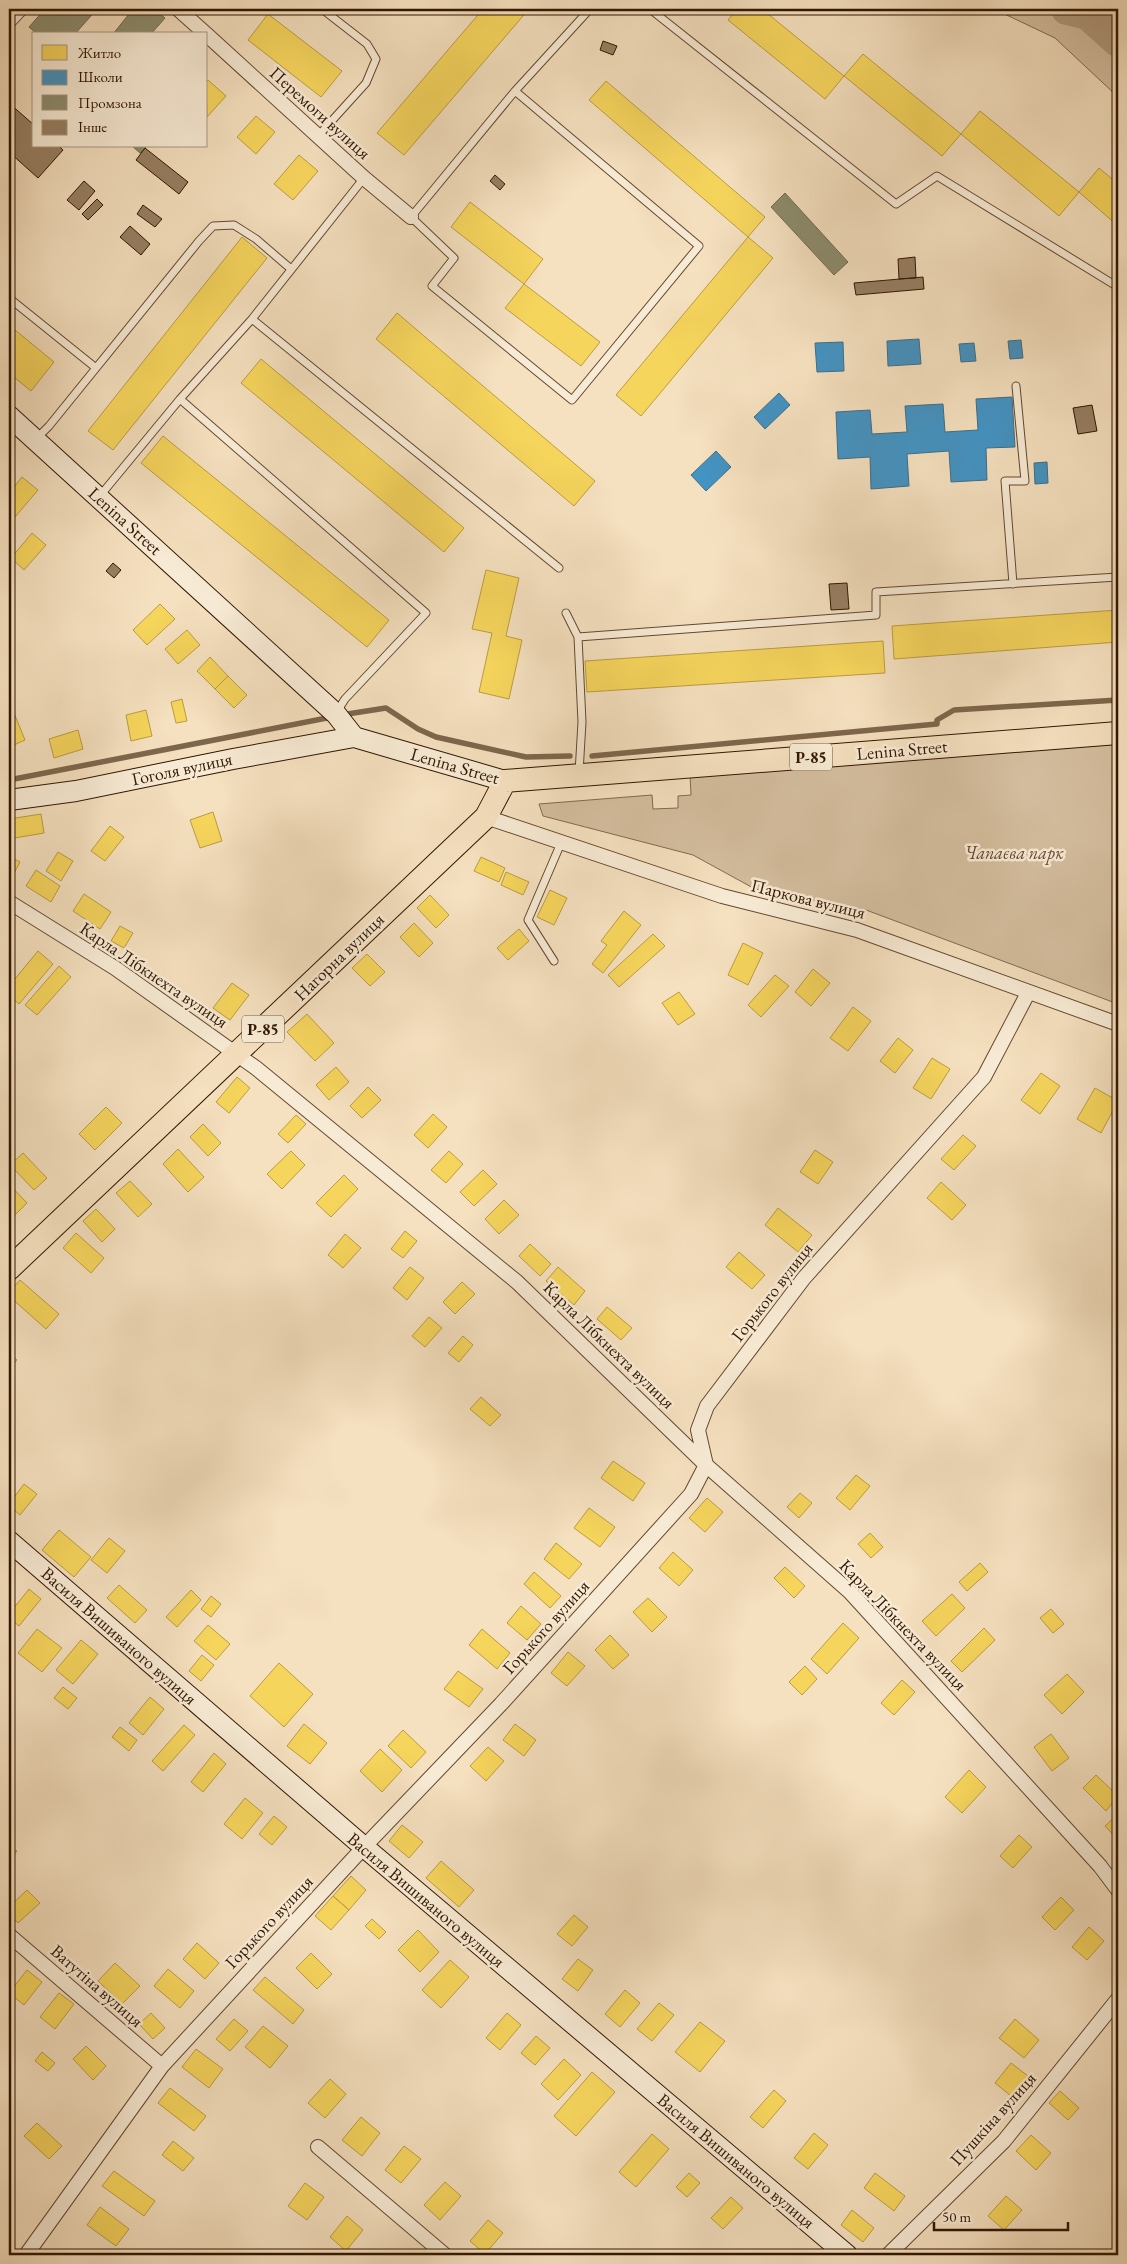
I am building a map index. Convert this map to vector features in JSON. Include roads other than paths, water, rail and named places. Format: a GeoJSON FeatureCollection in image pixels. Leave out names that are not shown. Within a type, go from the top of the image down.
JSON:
{"type":"FeatureCollection","features":[{"type":"Feature","properties":{"kind":"main road","name":"Lenina Street"},"geometry":{"type":"LineString","coordinates":[[505,781],[1118,733]]}},
{"type":"Feature","properties":{"kind":"main road","name":"Нагорна вулиця"},"geometry":{"type":"LineString","coordinates":[[9,1269],[486,818],[505,781]]}},
{"type":"Feature","properties":{"kind":"street","name":"Перемоги вулиця"},"geometry":{"type":"LineString","coordinates":[[178,9],[204,32]]}},
{"type":"Feature","properties":{"kind":"street","name":"Перемоги вулиця"},"geometry":{"type":"LineString","coordinates":[[208,36],[364,178],[411,217]]}},
{"type":"Feature","properties":{"kind":"street","name":"Lenina Street"},"geometry":{"type":"LineString","coordinates":[[9,416],[336,714],[354,737],[505,781]]}},
{"type":"Feature","properties":{"kind":"street","name":"Гоголя вулиця"},"geometry":{"type":"LineString","coordinates":[[9,800],[76,792],[233,758],[354,737]]}},
{"type":"Feature","properties":{"kind":"street","name":"Паркова вулиця"},"geometry":{"type":"LineString","coordinates":[[486,818],[722,896],[857,930],[1118,1024]]}},
{"type":"Feature","properties":{"kind":"street","name":"Карла Лібкнехта вулиця"},"geometry":{"type":"LineString","coordinates":[[9,902],[116,968],[256,1068],[517,1282],[706,1465],[850,1592],[1094,1859],[1118,1890]]}},
{"type":"Feature","properties":{"kind":"street","name":"Горького вулиця"},"geometry":{"type":"LineString","coordinates":[[26,2255],[162,2066],[364,1847],[502,1704],[691,1494],[706,1465],[698,1430],[707,1406],[804,1278],[984,1076],[1028,993]]}},
{"type":"Feature","properties":{"kind":"street","name":"Василя Вишиваного вулиця"},"geometry":{"type":"LineString","coordinates":[[9,1541],[364,1847],[846,2255]]}},
{"type":"Feature","properties":{"kind":"street","name":"Ватутіна вулиця"},"geometry":{"type":"LineString","coordinates":[[9,1934],[162,2066]]}},
{"type":"Feature","properties":{"kind":"street","name":"Пушкіна вулиця"},"geometry":{"type":"LineString","coordinates":[[888,2255],[1004,2141],[1118,1999]]}},
{"type":"Feature","properties":{"kind":"street"},"geometry":{"type":"LineString","coordinates":[[318,2147],[445,2255]]}},
{"type":"Feature","properties":{"kind":"lane"},"geometry":{"type":"LineString","coordinates":[[9,26],[25,9]]}},
{"type":"Feature","properties":{"kind":"lane"},"geometry":{"type":"LineString","coordinates":[[318,136],[366,83],[376,59],[367,44],[322,9]]}},
{"type":"Feature","properties":{"kind":"lane"},"geometry":{"type":"LineString","coordinates":[[581,18],[582,9]]}},
{"type":"Feature","properties":{"kind":"lane"},"geometry":{"type":"LineString","coordinates":[[515,91],[699,246],[572,400],[432,286],[454,258],[411,217],[515,91],[590,9]]}},
{"type":"Feature","properties":{"kind":"lane"},"geometry":{"type":"LineString","coordinates":[[650,9],[896,204],[937,176],[1118,287]]}},
{"type":"Feature","properties":{"kind":"lane"},"geometry":{"type":"LineString","coordinates":[[99,497],[180,399],[252,319],[364,178]]}},
{"type":"Feature","properties":{"kind":"lane"},"geometry":{"type":"LineString","coordinates":[[36,439],[199,240],[214,226],[234,225],[256,239],[291,269]]}},
{"type":"Feature","properties":{"kind":"lane"},"geometry":{"type":"LineString","coordinates":[[9,298],[96,368]]}},
{"type":"Feature","properties":{"kind":"lane"},"geometry":{"type":"LineString","coordinates":[[252,319],[559,568]]}},
{"type":"Feature","properties":{"kind":"lane"},"geometry":{"type":"LineString","coordinates":[[1013,584],[1005,481],[1026,480],[1016,386]]}},
{"type":"Feature","properties":{"kind":"lane"},"geometry":{"type":"LineString","coordinates":[[180,399],[426,613],[345,699],[336,714]]}},
{"type":"Feature","properties":{"kind":"lane"},"geometry":{"type":"LineString","coordinates":[[578,637],[876,615],[876,592],[1118,577]]}},
{"type":"Feature","properties":{"kind":"lane"},"geometry":{"type":"LineString","coordinates":[[566,613],[578,637],[582,722],[579,776]]}},
{"type":"Feature","properties":{"kind":"lane"},"geometry":{"type":"LineString","coordinates":[[554,961],[528,920],[561,843]]}},
{"type":"Feature","properties":{"kind":"waterway"},"geometry":{"type":"LineString","coordinates":[[1067,9],[1088,14],[1118,41]]}},
{"type":"Feature","properties":{"kind":"waterway"},"geometry":{"type":"LineString","coordinates":[[592,756],[937,724],[937,720],[954,710],[1118,700]]}},
{"type":"Feature","properties":{"kind":"waterway"},"geometry":{"type":"LineString","coordinates":[[341,715],[386,708],[418,729],[436,737],[526,757],[570,756]]}},
{"type":"Feature","properties":{"kind":"waterway"},"geometry":{"type":"LineString","coordinates":[[9,780],[332,717]]}},
{"type":"Feature","properties":{"kind":"park label","name":"Чапаєва парк"},"geometry":{"type":"Point","coordinates":[1014,853]}}]}
